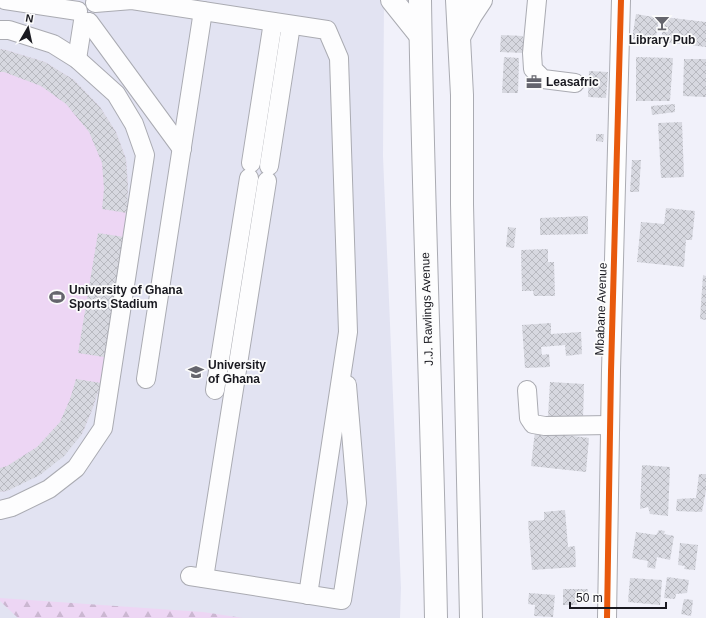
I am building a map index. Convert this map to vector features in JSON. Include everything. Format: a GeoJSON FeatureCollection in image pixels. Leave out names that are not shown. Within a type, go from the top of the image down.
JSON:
{"type":"FeatureCollection","features":[{"type":"Feature","properties":{"kind":"highway"},"geometry":{"type":"LineString","coordinates":[[392,0],[420,35]]}},
{"type":"Feature","properties":{"kind":"highway","name":"J.J. Rawlings Avenue"},"geometry":{"type":"LineString","coordinates":[[420,0],[423,173],[434,501],[436,618]]}},
{"type":"Feature","properties":{"kind":"highway"},"geometry":{"type":"LineString","coordinates":[[457,0],[462,95],[462,204],[471,618]]}},
{"type":"Feature","properties":{"kind":"highway"},"geometry":{"type":"LineString","coordinates":[[459,37],[471,14],[481,0]]}},
{"type":"Feature","properties":{"kind":"street"},"geometry":{"type":"LineString","coordinates":[[5,0],[84,10],[132,0],[327,30],[339,58],[348,332],[308,594]]}},
{"type":"Feature","properties":{"kind":"street"},"geometry":{"type":"LineString","coordinates":[[537,0],[532,53],[533,69],[543,79],[575,83]]}},
{"type":"Feature","properties":{"kind":"street","name":"Mbabane Avenue"},"geometry":{"type":"LineString","coordinates":[[607,618],[610,425],[621,0]]}},
{"type":"Feature","properties":{"kind":"street"},"geometry":{"type":"LineString","coordinates":[[77,59],[84,10]]}},
{"type":"Feature","properties":{"kind":"street"},"geometry":{"type":"LineString","coordinates":[[84,10],[182,149]]}},
{"type":"Feature","properties":{"kind":"street"},"geometry":{"type":"LineString","coordinates":[[146,379],[203,11]]}},
{"type":"Feature","properties":{"kind":"street"},"geometry":{"type":"LineString","coordinates":[[215,390],[273,22]]}},
{"type":"Feature","properties":{"kind":"street"},"geometry":{"type":"LineString","coordinates":[[291,25],[268,173],[197,577],[342,600],[357,502],[345,356]]}},
{"type":"Feature","properties":{"kind":"street"},"geometry":{"type":"LineString","coordinates":[[0,30],[10,30],[53,44],[77,59],[116,94],[134,124],[145,156],[103,428],[76,468],[49,489],[12,507],[0,510]]}},
{"type":"Feature","properties":{"kind":"street"},"geometry":{"type":"LineString","coordinates":[[250,170],[258,160],[263,161],[268,173]]}},
{"type":"Feature","properties":{"kind":"street"},"geometry":{"type":"LineString","coordinates":[[527,390],[528,418],[533,424],[544,426],[610,425]]}},
{"type":"Feature","properties":{"kind":"shaded area","name":"University of Ghana"},"geometry":{"type":"Polygon","coordinates":[[[0,0],[384,0],[383,156],[401,588],[400,618],[0,618],[0,0]]]}},
{"type":"Feature","properties":{"kind":"green space","name":"University of Ghana Sports Stadium"},"geometry":{"type":"Polygon","coordinates":[[[0,49],[45,62],[74,80],[100,107],[116,132],[126,159],[128,186],[124,237],[101,383],[82,434],[7,491],[0,492],[0,49]]]}},
{"type":"Feature","properties":{"kind":"green space"},"geometry":{"type":"Polygon","coordinates":[[[0,598],[203,612],[243,618],[18,618],[0,601],[0,598]]]}},
{"type":"Feature","properties":{"kind":"building"},"geometry":{"type":"Polygon","coordinates":[[[636,14],[659,18],[655,43],[632,39],[636,14]]]}},
{"type":"Feature","properties":{"kind":"building"},"geometry":{"type":"Polygon","coordinates":[[[664,17],[706,22],[706,47],[661,42],[664,17]]]}},
{"type":"Feature","properties":{"kind":"building"},"geometry":{"type":"Polygon","coordinates":[[[501,35],[523,36],[523,53],[500,52],[501,35]]]}},
{"type":"Feature","properties":{"kind":"building"},"geometry":{"type":"Polygon","coordinates":[[[0,49],[45,62],[74,80],[100,107],[116,132],[126,159],[128,186],[127,213],[102,209],[104,189],[102,163],[89,132],[66,104],[41,86],[4,72],[0,72],[0,49]]]}},
{"type":"Feature","properties":{"kind":"building"},"geometry":{"type":"Polygon","coordinates":[[[504,57],[519,58],[518,93],[502,93],[504,57]]]}},
{"type":"Feature","properties":{"kind":"building"},"geometry":{"type":"Polygon","coordinates":[[[636,57],[673,58],[670,101],[636,101],[636,57]]]}},
{"type":"Feature","properties":{"kind":"building"},"geometry":{"type":"Polygon","coordinates":[[[684,59],[706,59],[706,97],[683,96],[684,59]]]}},
{"type":"Feature","properties":{"kind":"building"},"geometry":{"type":"Polygon","coordinates":[[[589,71],[608,72],[606,98],[588,97],[589,71]]]}},
{"type":"Feature","properties":{"kind":"building"},"geometry":{"type":"Polygon","coordinates":[[[675,104],[675,112],[652,115],[651,106],[675,104]]]}},
{"type":"Feature","properties":{"kind":"building"},"geometry":{"type":"Polygon","coordinates":[[[682,122],[684,177],[661,178],[658,123],[682,122]]]}},
{"type":"Feature","properties":{"kind":"building"},"geometry":{"type":"Polygon","coordinates":[[[596,134],[604,134],[603,142],[596,141],[596,134]]]}},
{"type":"Feature","properties":{"kind":"building"},"geometry":{"type":"Polygon","coordinates":[[[632,160],[641,160],[639,192],[630,192],[632,160]]]}},
{"type":"Feature","properties":{"kind":"building"},"geometry":{"type":"Polygon","coordinates":[[[666,208],[695,211],[692,240],[686,240],[684,267],[637,262],[641,222],[664,224],[666,208]]]}},
{"type":"Feature","properties":{"kind":"building"},"geometry":{"type":"Polygon","coordinates":[[[588,216],[588,234],[540,235],[540,218],[588,216]]]}},
{"type":"Feature","properties":{"kind":"building"},"geometry":{"type":"Polygon","coordinates":[[[508,227],[516,228],[514,248],[506,247],[508,227]]]}},
{"type":"Feature","properties":{"kind":"building"},"geometry":{"type":"Polygon","coordinates":[[[98,233],[124,237],[104,357],[78,353],[98,233]]]}},
{"type":"Feature","properties":{"kind":"building"},"geometry":{"type":"Polygon","coordinates":[[[548,249],[548,262],[554,262],[555,296],[534,296],[533,291],[522,291],[521,250],[548,249]]]}},
{"type":"Feature","properties":{"kind":"building"},"geometry":{"type":"Polygon","coordinates":[[[703,275],[706,276],[706,320],[700,319],[703,275]]]}},
{"type":"Feature","properties":{"kind":"building"},"geometry":{"type":"Polygon","coordinates":[[[551,323],[551,334],[581,332],[582,354],[566,356],[565,345],[541,347],[542,355],[549,354],[550,367],[525,368],[522,325],[551,323]]]}},
{"type":"Feature","properties":{"kind":"building"},"geometry":{"type":"Polygon","coordinates":[[[76,379],[101,383],[82,434],[64,456],[40,475],[7,491],[0,492],[0,468],[7,466],[37,447],[60,422],[70,399],[76,379]]]}},
{"type":"Feature","properties":{"kind":"building"},"geometry":{"type":"Polygon","coordinates":[[[550,382],[584,384],[583,419],[548,417],[550,382]]]}},
{"type":"Feature","properties":{"kind":"building"},"geometry":{"type":"Polygon","coordinates":[[[535,431],[589,438],[586,472],[531,466],[535,431]]]}},
{"type":"Feature","properties":{"kind":"building"},"geometry":{"type":"Polygon","coordinates":[[[642,465],[670,467],[668,516],[650,514],[648,507],[640,509],[642,465]]]}},
{"type":"Feature","properties":{"kind":"building"},"geometry":{"type":"Polygon","coordinates":[[[699,474],[706,474],[706,490],[702,512],[676,511],[677,499],[696,498],[699,474]]]}},
{"type":"Feature","properties":{"kind":"building"},"geometry":{"type":"Polygon","coordinates":[[[565,510],[568,547],[575,546],[576,567],[532,570],[528,521],[544,520],[544,512],[565,510]]]}},
{"type":"Feature","properties":{"kind":"building"},"geometry":{"type":"Polygon","coordinates":[[[659,530],[665,531],[664,534],[674,536],[670,560],[657,557],[655,569],[647,567],[648,561],[632,558],[636,532],[656,535],[659,530]]]}},
{"type":"Feature","properties":{"kind":"building"},"geometry":{"type":"Polygon","coordinates":[[[680,543],[698,545],[695,570],[684,569],[685,566],[678,565],[680,543]]]}},
{"type":"Feature","properties":{"kind":"building"},"geometry":{"type":"Polygon","coordinates":[[[667,577],[689,580],[687,593],[676,594],[675,599],[664,598],[667,577]]]}},
{"type":"Feature","properties":{"kind":"building"},"geometry":{"type":"Polygon","coordinates":[[[630,578],[662,580],[660,605],[628,602],[630,578]]]}},
{"type":"Feature","properties":{"kind":"building"},"geometry":{"type":"Polygon","coordinates":[[[563,589],[588,589],[588,601],[577,601],[577,605],[563,605],[563,589]]]}},
{"type":"Feature","properties":{"kind":"building"},"geometry":{"type":"Polygon","coordinates":[[[529,593],[555,595],[553,617],[534,616],[535,605],[528,604],[529,593]]]}},
{"type":"Feature","properties":{"kind":"building"},"geometry":{"type":"Polygon","coordinates":[[[684,599],[693,600],[691,616],[681,614],[684,599]]]}},
{"type":"Feature","properties":{"kind":"cycle path"},"geometry":{"type":"LineString","coordinates":[[607,618],[611,371],[621,0]]}},
{"type":"Feature","properties":{"kind":"place","name":"Library Pub"},"geometry":{"type":"Point","coordinates":[662,23]}},
{"type":"Feature","properties":{"kind":"place","name":"Leasafric"},"geometry":{"type":"Point","coordinates":[534,82]}},
{"type":"Feature","properties":{"kind":"place","name":"University of Ghana Sports Stadium"},"geometry":{"type":"Point","coordinates":[57,297]}},
{"type":"Feature","properties":{"kind":"place","name":"University of Ghana"},"geometry":{"type":"Point","coordinates":[196,372]}}]}
